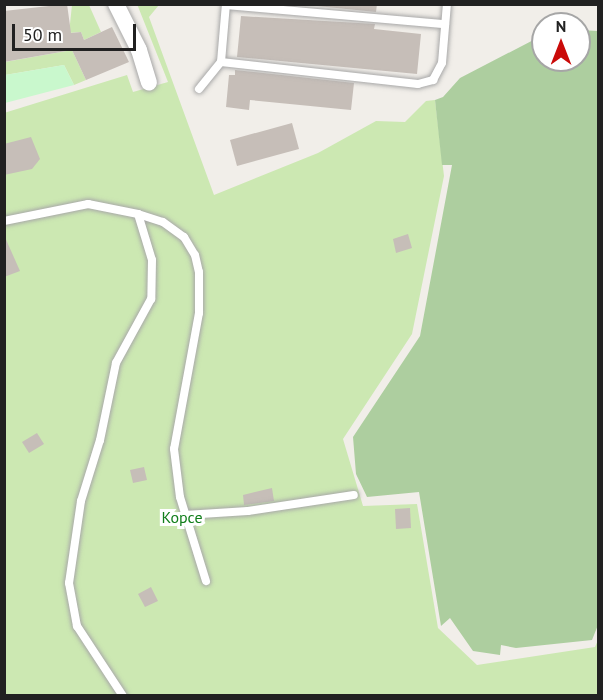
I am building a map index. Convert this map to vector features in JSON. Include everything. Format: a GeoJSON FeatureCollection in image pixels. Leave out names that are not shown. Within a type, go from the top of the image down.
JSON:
{"type":"FeatureCollection","features":[{"type":"Feature","properties":{"kind":"street"},"geometry":{"type":"LineString","coordinates":[[116,4],[139,50],[149,82]]}},
{"type":"Feature","properties":{"kind":"lane"},"geometry":{"type":"LineString","coordinates":[[221,62],[418,84],[433,80],[442,63],[447,4]]}},
{"type":"Feature","properties":{"kind":"lane"},"geometry":{"type":"LineString","coordinates":[[199,89],[221,62],[226,5],[445,24]]}},
{"type":"Feature","properties":{"kind":"lane"},"geometry":{"type":"LineString","coordinates":[[4,221],[88,204],[138,214],[163,222],[184,237],[195,255],[199,272],[199,313],[174,449],[185,515],[206,580]]}},
{"type":"Feature","properties":{"kind":"lane"},"geometry":{"type":"LineString","coordinates":[[123,696],[77,626],[69,583],[81,501],[100,440],[116,363],[151,299],[152,260],[138,214]]}},
{"type":"Feature","properties":{"kind":"lane"},"geometry":{"type":"LineString","coordinates":[[185,515],[248,511],[354,495]]}},
{"type":"Feature","properties":{"kind":"green space","name":"Kopce"},"geometry":{"type":"Polygon","coordinates":[[[137,4],[159,5],[149,17],[214,195],[318,153],[376,121],[405,122],[426,101],[435,100],[444,176],[412,334],[343,439],[363,506],[417,504],[438,628],[477,665],[595,647],[598,640],[598,695],[5,695],[4,113],[127,75],[133,92],[168,82],[137,4]]]}},
{"type":"Feature","properties":{"kind":"green space"},"geometry":{"type":"Polygon","coordinates":[[[72,5],[89,5],[101,32],[84,40],[81,32],[69,33],[72,5]]]}},
{"type":"Feature","properties":{"kind":"green space"},"geometry":{"type":"Polygon","coordinates":[[[591,31],[598,31],[598,625],[592,640],[516,648],[501,645],[500,655],[473,651],[450,618],[441,626],[419,492],[367,497],[356,474],[353,437],[420,336],[452,165],[442,165],[435,100],[443,97],[460,78],[531,41],[531,72],[591,72],[591,31]]]}},
{"type":"Feature","properties":{"kind":"green space"},"geometry":{"type":"Polygon","coordinates":[[[72,50],[86,80],[74,85],[64,65],[5,75],[5,62],[72,50]]]}},
{"type":"Feature","properties":{"kind":"green space"},"geometry":{"type":"Polygon","coordinates":[[[64,65],[74,85],[5,103],[5,75],[64,65]]]}},
{"type":"Feature","properties":{"kind":"building"},"geometry":{"type":"Polygon","coordinates":[[[67,4],[71,33],[81,32],[84,40],[112,27],[129,62],[86,80],[72,50],[4,62],[4,11],[67,4]]]}},
{"type":"Feature","properties":{"kind":"building"},"geometry":{"type":"Polygon","coordinates":[[[297,4],[377,4],[376,12],[297,4]]]}},
{"type":"Feature","properties":{"kind":"building"},"geometry":{"type":"Polygon","coordinates":[[[241,16],[375,24],[374,29],[421,34],[417,74],[237,57],[241,16]]]}},
{"type":"Feature","properties":{"kind":"building"},"geometry":{"type":"Polygon","coordinates":[[[235,70],[354,83],[351,110],[250,100],[249,110],[226,107],[229,75],[235,75],[235,70]]]}},
{"type":"Feature","properties":{"kind":"building"},"geometry":{"type":"Polygon","coordinates":[[[292,123],[299,149],[237,166],[230,140],[292,123]]]}},
{"type":"Feature","properties":{"kind":"building"},"geometry":{"type":"Polygon","coordinates":[[[31,137],[40,159],[32,169],[4,175],[4,144],[31,137]]]}},
{"type":"Feature","properties":{"kind":"building"},"geometry":{"type":"Polygon","coordinates":[[[408,234],[412,248],[396,253],[393,239],[408,234]]]}},
{"type":"Feature","properties":{"kind":"building"},"geometry":{"type":"Polygon","coordinates":[[[4,235],[20,271],[4,277],[4,235]]]}},
{"type":"Feature","properties":{"kind":"building"},"geometry":{"type":"Polygon","coordinates":[[[37,433],[44,444],[29,453],[22,442],[37,433]]]}},
{"type":"Feature","properties":{"kind":"building"},"geometry":{"type":"Polygon","coordinates":[[[144,467],[147,480],[133,483],[130,470],[144,467]]]}},
{"type":"Feature","properties":{"kind":"building"},"geometry":{"type":"Polygon","coordinates":[[[272,488],[274,501],[244,505],[243,495],[272,488]]]}},
{"type":"Feature","properties":{"kind":"building"},"geometry":{"type":"Polygon","coordinates":[[[410,508],[411,528],[396,529],[395,509],[410,508]]]}},
{"type":"Feature","properties":{"kind":"building"},"geometry":{"type":"Polygon","coordinates":[[[151,587],[158,601],[145,607],[138,594],[151,587]]]}}]}
